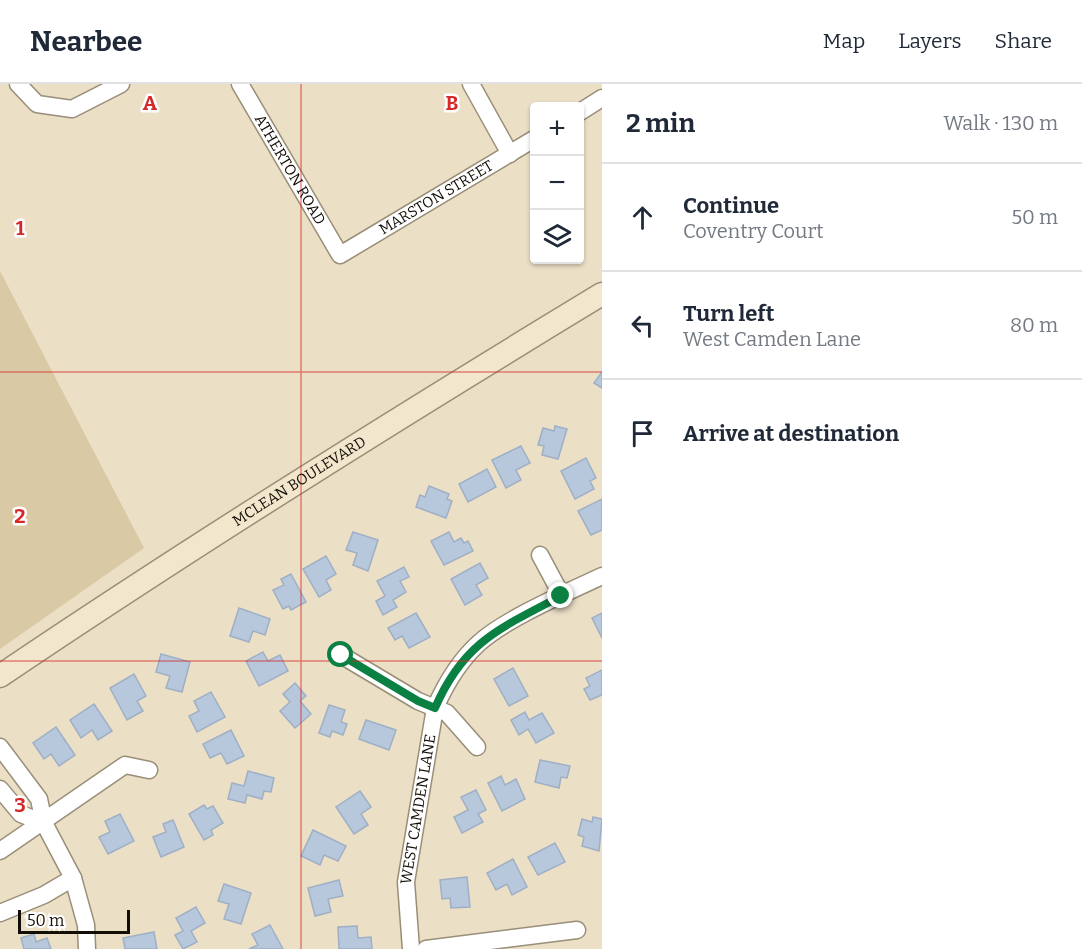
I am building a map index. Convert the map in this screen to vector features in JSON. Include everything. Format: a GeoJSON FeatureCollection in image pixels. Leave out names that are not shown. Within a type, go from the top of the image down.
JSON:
{"type":"FeatureCollection","features":[{"type":"Feature","properties":{"kind":"main road","name":"MCLEAN BOULEVARD"},"geometry":{"type":"LineString","coordinates":[[0,676],[122,594],[353,449],[423,402],[602,294]]}},
{"type":"Feature","properties":{"kind":"street"},"geometry":{"type":"LineString","coordinates":[[18,84],[37,104],[72,109],[121,84]]}},
{"type":"Feature","properties":{"kind":"street","name":"ATHERTON ROAD"},"geometry":{"type":"LineString","coordinates":[[240,84],[340,255]]}},
{"type":"Feature","properties":{"kind":"street"},"geometry":{"type":"LineString","coordinates":[[471,84],[510,154]]}},
{"type":"Feature","properties":{"kind":"street"},"geometry":{"type":"LineString","coordinates":[[584,109],[602,98]]}},
{"type":"Feature","properties":{"kind":"street","name":"MARSTON STREET"},"geometry":{"type":"LineString","coordinates":[[340,255],[530,142]]}},
{"type":"Feature","properties":{"kind":"street"},"geometry":{"type":"LineString","coordinates":[[540,555],[561,596]]}},
{"type":"Feature","properties":{"kind":"street","name":"WEST CAMDEN LANE"},"geometry":{"type":"LineString","coordinates":[[411,949],[406,882],[435,708],[445,684],[462,660],[480,641],[602,576]]}},
{"type":"Feature","properties":{"kind":"street"},"geometry":{"type":"LineString","coordinates":[[341,655],[418,701],[447,713],[477,747]]}},
{"type":"Feature","properties":{"kind":"street"},"geometry":{"type":"LineString","coordinates":[[0,747],[39,799],[44,823],[73,878],[86,925],[87,949]]}},
{"type":"Feature","properties":{"kind":"street"},"geometry":{"type":"LineString","coordinates":[[0,851],[44,823],[125,765],[149,770]]}},
{"type":"Feature","properties":{"kind":"street"},"geometry":{"type":"LineString","coordinates":[[0,789],[21,814],[44,823]]}},
{"type":"Feature","properties":{"kind":"street"},"geometry":{"type":"LineString","coordinates":[[0,913],[44,894],[73,878]]}},
{"type":"Feature","properties":{"kind":"street"},"geometry":{"type":"LineString","coordinates":[[426,949],[577,930]]}},
{"type":"Feature","properties":{"kind":"shaded area"},"geometry":{"type":"Polygon","coordinates":[[[0,271],[144,548],[0,649],[0,271]]]}},
{"type":"Feature","properties":{"kind":"building"},"geometry":{"type":"Polygon","coordinates":[[[602,372],[602,388],[594,383],[602,372]]]}},
{"type":"Feature","properties":{"kind":"building"},"geometry":{"type":"Polygon","coordinates":[[[555,426],[567,429],[558,459],[542,455],[544,446],[538,445],[543,428],[554,431],[555,426]]]}},
{"type":"Feature","properties":{"kind":"building"},"geometry":{"type":"Polygon","coordinates":[[[521,446],[530,463],[516,470],[521,480],[506,488],[492,460],[521,446]]]}},
{"type":"Feature","properties":{"kind":"building"},"geometry":{"type":"Polygon","coordinates":[[[586,458],[596,478],[590,481],[594,489],[575,499],[561,471],[586,458]]]}},
{"type":"Feature","properties":{"kind":"building"},"geometry":{"type":"Polygon","coordinates":[[[487,469],[496,487],[468,502],[459,484],[487,469]]]}},
{"type":"Feature","properties":{"kind":"building"},"geometry":{"type":"Polygon","coordinates":[[[429,486],[449,494],[447,499],[452,501],[446,518],[416,507],[420,495],[425,497],[429,486]]]}},
{"type":"Feature","properties":{"kind":"building"},"geometry":{"type":"Polygon","coordinates":[[[602,499],[602,530],[591,535],[578,511],[602,499]]]}},
{"type":"Feature","properties":{"kind":"building"},"geometry":{"type":"Polygon","coordinates":[[[353,532],[378,540],[368,571],[353,565],[357,553],[346,550],[353,532]]]}},
{"type":"Feature","properties":{"kind":"building"},"geometry":{"type":"Polygon","coordinates":[[[449,532],[454,542],[461,538],[464,543],[468,541],[473,551],[444,565],[431,541],[449,532]]]}},
{"type":"Feature","properties":{"kind":"building"},"geometry":{"type":"Polygon","coordinates":[[[326,556],[336,574],[326,580],[331,590],[319,597],[303,569],[326,556]]]}},
{"type":"Feature","properties":{"kind":"building"},"geometry":{"type":"Polygon","coordinates":[[[480,563],[488,578],[476,585],[482,595],[465,605],[451,579],[480,563]]]}},
{"type":"Feature","properties":{"kind":"building"},"geometry":{"type":"Polygon","coordinates":[[[404,567],[409,577],[400,581],[406,592],[393,600],[397,607],[383,615],[376,601],[385,596],[377,581],[404,567]]]}},
{"type":"Feature","properties":{"kind":"building"},"geometry":{"type":"Polygon","coordinates":[[[291,574],[306,602],[291,610],[289,606],[283,609],[273,590],[284,585],[281,579],[291,574]]]}},
{"type":"Feature","properties":{"kind":"building"},"geometry":{"type":"Polygon","coordinates":[[[239,608],[270,619],[265,635],[253,631],[249,642],[230,636],[239,608]]]}},
{"type":"Feature","properties":{"kind":"building"},"geometry":{"type":"Polygon","coordinates":[[[416,613],[430,637],[409,648],[402,636],[395,640],[388,628],[416,613]]]}},
{"type":"Feature","properties":{"kind":"building"},"geometry":{"type":"Polygon","coordinates":[[[602,613],[602,638],[592,618],[602,613]]]}},
{"type":"Feature","properties":{"kind":"building"},"geometry":{"type":"Polygon","coordinates":[[[263,652],[268,661],[280,655],[288,671],[259,686],[246,661],[263,652]]]}},
{"type":"Feature","properties":{"kind":"building"},"geometry":{"type":"Polygon","coordinates":[[[161,654],[190,662],[182,692],[166,688],[170,676],[156,672],[161,654]]]}},
{"type":"Feature","properties":{"kind":"building"},"geometry":{"type":"Polygon","coordinates":[[[513,668],[528,696],[509,706],[494,679],[513,668]]]}},
{"type":"Feature","properties":{"kind":"building"},"geometry":{"type":"Polygon","coordinates":[[[602,670],[602,695],[590,700],[584,689],[590,686],[586,678],[602,670]]]}},
{"type":"Feature","properties":{"kind":"building"},"geometry":{"type":"Polygon","coordinates":[[[134,674],[146,696],[137,701],[143,711],[127,720],[110,688],[134,674]]]}},
{"type":"Feature","properties":{"kind":"building"},"geometry":{"type":"Polygon","coordinates":[[[295,683],[306,696],[300,701],[311,714],[295,728],[280,711],[290,702],[283,694],[295,683]]]}},
{"type":"Feature","properties":{"kind":"building"},"geometry":{"type":"Polygon","coordinates":[[[211,692],[225,717],[197,732],[189,716],[199,711],[194,701],[211,692]]]}},
{"type":"Feature","properties":{"kind":"building"},"geometry":{"type":"Polygon","coordinates":[[[94,704],[112,731],[98,740],[92,730],[81,738],[70,720],[94,704]]]}},
{"type":"Feature","properties":{"kind":"building"},"geometry":{"type":"Polygon","coordinates":[[[329,705],[345,710],[341,722],[347,724],[343,735],[332,731],[330,737],[319,733],[329,705]]]}},
{"type":"Feature","properties":{"kind":"building"},"geometry":{"type":"Polygon","coordinates":[[[525,712],[529,720],[542,713],[554,733],[536,743],[528,729],[519,735],[511,720],[525,712]]]}},
{"type":"Feature","properties":{"kind":"building"},"geometry":{"type":"Polygon","coordinates":[[[366,720],[396,730],[389,750],[359,739],[366,720]]]}},
{"type":"Feature","properties":{"kind":"building"},"geometry":{"type":"Polygon","coordinates":[[[56,727],[75,755],[59,766],[51,754],[44,759],[33,743],[56,727]]]}},
{"type":"Feature","properties":{"kind":"building"},"geometry":{"type":"Polygon","coordinates":[[[231,730],[244,756],[227,764],[221,753],[210,758],[203,744],[231,730]]]}},
{"type":"Feature","properties":{"kind":"building"},"geometry":{"type":"Polygon","coordinates":[[[540,760],[570,766],[567,778],[561,777],[559,788],[535,782],[540,760]]]}},
{"type":"Feature","properties":{"kind":"building"},"geometry":{"type":"Polygon","coordinates":[[[248,771],[274,778],[271,792],[264,791],[262,799],[247,795],[245,803],[228,799],[232,783],[244,786],[248,771]]]}},
{"type":"Feature","properties":{"kind":"building"},"geometry":{"type":"Polygon","coordinates":[[[501,776],[505,785],[516,779],[525,799],[502,811],[488,783],[501,776]]]}},
{"type":"Feature","properties":{"kind":"building"},"geometry":{"type":"Polygon","coordinates":[[[476,790],[486,810],[478,814],[483,822],[462,833],[454,817],[468,810],[461,797],[476,790]]]}},
{"type":"Feature","properties":{"kind":"building"},"geometry":{"type":"Polygon","coordinates":[[[360,791],[371,807],[361,814],[368,825],[354,834],[336,807],[360,791]]]}},
{"type":"Feature","properties":{"kind":"building"},"geometry":{"type":"Polygon","coordinates":[[[204,805],[207,809],[213,806],[223,823],[211,830],[213,835],[204,840],[189,814],[204,805]]]}},
{"type":"Feature","properties":{"kind":"building"},"geometry":{"type":"Polygon","coordinates":[[[120,814],[134,841],[108,854],[99,837],[110,832],[105,821],[120,814]]]}},
{"type":"Feature","properties":{"kind":"building"},"geometry":{"type":"Polygon","coordinates":[[[593,817],[602,819],[599,851],[582,846],[584,837],[578,835],[582,819],[592,822],[593,817]]]}},
{"type":"Feature","properties":{"kind":"building"},"geometry":{"type":"Polygon","coordinates":[[[173,820],[184,847],[161,857],[153,837],[166,832],[163,824],[173,820]]]}},
{"type":"Feature","properties":{"kind":"building"},"geometry":{"type":"Polygon","coordinates":[[[313,830],[346,846],[338,861],[324,855],[320,865],[301,856],[313,830]]]}},
{"type":"Feature","properties":{"kind":"building"},"geometry":{"type":"Polygon","coordinates":[[[555,843],[565,862],[538,875],[528,857],[555,843]]]}},
{"type":"Feature","properties":{"kind":"building"},"geometry":{"type":"Polygon","coordinates":[[[513,859],[527,887],[512,895],[507,884],[496,890],[487,873],[513,859]]]}},
{"type":"Feature","properties":{"kind":"building"},"geometry":{"type":"Polygon","coordinates":[[[467,877],[470,907],[451,908],[450,898],[442,899],[440,880],[467,877]]]}},
{"type":"Feature","properties":{"kind":"building"},"geometry":{"type":"Polygon","coordinates":[[[339,880],[343,896],[328,899],[331,912],[315,916],[308,888],[339,880]]]}},
{"type":"Feature","properties":{"kind":"building"},"geometry":{"type":"Polygon","coordinates":[[[224,884],[251,893],[241,924],[224,919],[229,904],[218,901],[224,884]]]}},
{"type":"Feature","properties":{"kind":"building"},"geometry":{"type":"Polygon","coordinates":[[[196,907],[205,923],[191,931],[197,942],[183,949],[175,935],[183,931],[176,918],[196,907]]]}},
{"type":"Feature","properties":{"kind":"building"},"geometry":{"type":"Polygon","coordinates":[[[270,925],[283,949],[249,949],[258,945],[252,934],[270,925]]]}},
{"type":"Feature","properties":{"kind":"building"},"geometry":{"type":"Polygon","coordinates":[[[357,926],[358,938],[371,937],[372,949],[339,949],[338,927],[357,926]]]}},
{"type":"Feature","properties":{"kind":"building"},"geometry":{"type":"Polygon","coordinates":[[[154,932],[157,949],[125,949],[123,938],[154,932]]]}},
{"type":"Feature","properties":{"kind":"building"},"geometry":{"type":"Polygon","coordinates":[[[34,934],[36,942],[47,938],[51,949],[24,949],[21,938],[34,934]]]}},
{"type":"Feature","properties":{"kind":"route"},"geometry":{"type":"LineString","coordinates":[[341,655],[418,701],[435,708],[445,684],[462,660],[480,641],[561,596]]}}]}
